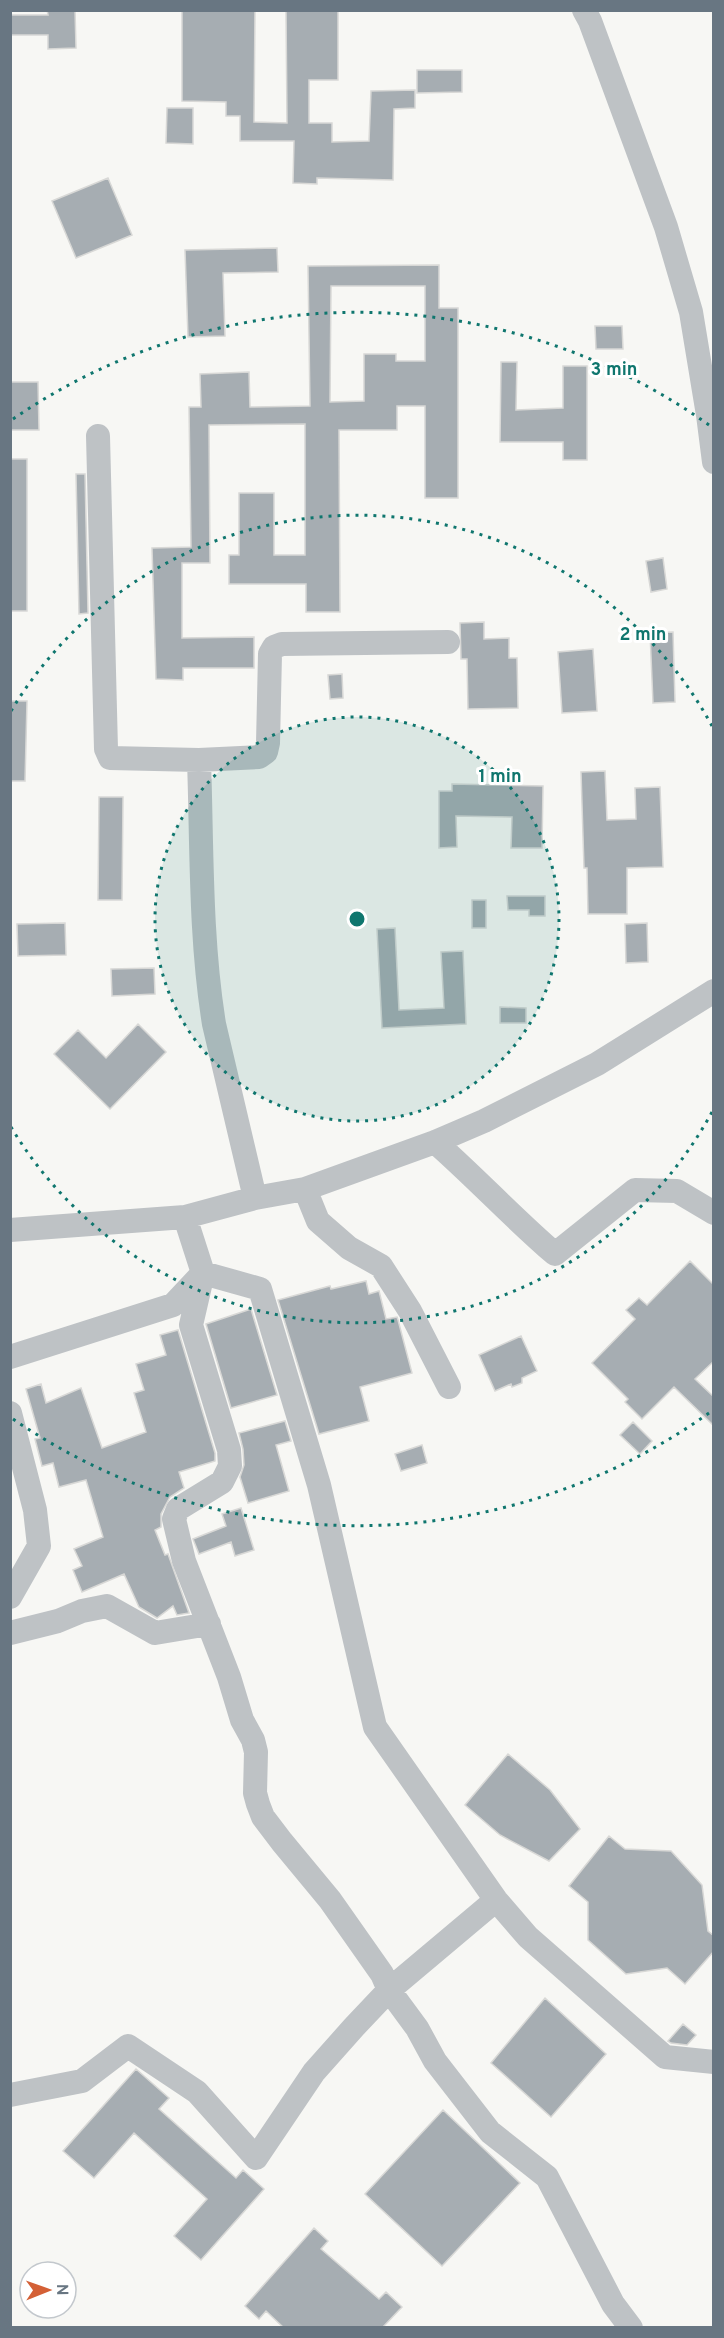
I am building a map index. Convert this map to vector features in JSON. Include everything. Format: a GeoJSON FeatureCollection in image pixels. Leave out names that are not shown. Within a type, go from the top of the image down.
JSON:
{"type":"FeatureCollection","features":[{"type":"Feature","properties":{"kind":"street"},"geometry":{"type":"LineString","coordinates":[[584,10],[632,131],[666,227],[691,312],[714,462]]}},
{"type":"Feature","properties":{"kind":"street"},"geometry":{"type":"LineString","coordinates":[[98,436],[107,754],[110,758],[199,760],[260,757],[266,752],[268,743],[270,654],[274,647],[282,644],[448,642]]}},
{"type":"Feature","properties":{"kind":"street"},"geometry":{"type":"LineString","coordinates":[[199,760],[203,891],[210,996],[214,1024],[255,1198]]}},
{"type":"Feature","properties":{"kind":"street"},"geometry":{"type":"LineString","coordinates":[[10,1230],[185,1217],[255,1198],[305,1189],[435,1142],[484,1121],[597,1064],[714,991]]}},
{"type":"Feature","properties":{"kind":"street"},"geometry":{"type":"LineString","coordinates":[[435,1142],[524,1228],[555,1254],[635,1190],[677,1191],[714,1214]]}},
{"type":"Feature","properties":{"kind":"street"},"geometry":{"type":"LineString","coordinates":[[305,1189],[318,1221],[349,1248],[381,1266],[410,1311],[449,1387]]}},
{"type":"Feature","properties":{"kind":"street"},"geometry":{"type":"LineString","coordinates":[[185,1217],[203,1273],[191,1325],[228,1450],[230,1466],[222,1482],[178,1509],[174,1519],[184,1561],[229,1677],[242,1720],[253,1740],[256,1752],[255,1793],[263,1816],[330,1900],[382,1974],[389,1990],[417,2028],[435,2061],[490,2132],[547,2177],[613,2304],[631,2328]]}},
{"type":"Feature","properties":{"kind":"street"},"geometry":{"type":"LineString","coordinates":[[10,1358],[173,1305],[203,1273]]}},
{"type":"Feature","properties":{"kind":"street"},"geometry":{"type":"LineString","coordinates":[[203,1273],[260,1289],[319,1485],[375,1727],[496,1900],[528,1937],[665,2057],[714,2061]]}},
{"type":"Feature","properties":{"kind":"street"},"geometry":{"type":"LineString","coordinates":[[10,1413],[35,1510],[39,1546],[10,1598]]}},
{"type":"Feature","properties":{"kind":"street"},"geometry":{"type":"LineString","coordinates":[[10,1632],[58,1621],[82,1611],[106,1606],[155,1634],[209,1624]]}},
{"type":"Feature","properties":{"kind":"street"},"geometry":{"type":"LineString","coordinates":[[10,2095],[82,2081],[128,2046],[198,2092],[256,2158],[314,2072],[389,1990],[496,1900]]}},
{"type":"Feature","properties":{"kind":"building"},"geometry":{"type":"Polygon","coordinates":[[[47,10],[75,10],[76,48],[48,49],[48,35],[10,35],[10,15],[48,15],[47,10]]]}},
{"type":"Feature","properties":{"kind":"building"},"geometry":{"type":"Polygon","coordinates":[[[182,10],[255,10],[254,122],[287,123],[286,10],[338,10],[338,80],[309,80],[309,123],[332,123],[332,142],[369,141],[371,91],[415,90],[415,108],[394,109],[393,180],[317,178],[317,184],[293,183],[294,141],[240,141],[240,116],[226,116],[226,102],[182,101],[182,10]]]}},
{"type":"Feature","properties":{"kind":"building"},"geometry":{"type":"Polygon","coordinates":[[[417,70],[462,70],[462,92],[417,93],[417,70]]]}},
{"type":"Feature","properties":{"kind":"building"},"geometry":{"type":"Polygon","coordinates":[[[167,108],[193,108],[193,144],[166,143],[167,108]]]}},
{"type":"Feature","properties":{"kind":"building"},"geometry":{"type":"Polygon","coordinates":[[[108,178],[132,235],[76,258],[52,201],[108,178]]]}},
{"type":"Feature","properties":{"kind":"building"},"geometry":{"type":"Polygon","coordinates":[[[277,248],[278,272],[223,273],[225,336],[188,337],[185,250],[277,248]]]}},
{"type":"Feature","properties":{"kind":"building"},"geometry":{"type":"Polygon","coordinates":[[[439,265],[439,308],[458,308],[458,498],[425,498],[425,406],[397,406],[397,430],[339,430],[340,612],[306,612],[306,584],[229,584],[229,555],[239,555],[239,493],[274,493],[274,555],[305,555],[305,424],[209,425],[210,563],[182,563],[182,638],[254,637],[254,668],[183,668],[183,680],[156,679],[152,548],[191,547],[189,407],[201,407],[200,374],[249,372],[250,407],[310,406],[308,266],[439,265]],[[331,286],[330,402],[364,401],[364,354],[396,354],[396,361],[425,361],[425,286],[331,286]]]}},
{"type":"Feature","properties":{"kind":"building"},"geometry":{"type":"Polygon","coordinates":[[[595,326],[622,326],[623,349],[596,349],[595,326]]]}},
{"type":"Feature","properties":{"kind":"building"},"geometry":{"type":"Polygon","coordinates":[[[501,362],[517,362],[516,410],[563,408],[563,366],[587,366],[587,460],[563,460],[563,442],[500,442],[501,362]]]}},
{"type":"Feature","properties":{"kind":"building"},"geometry":{"type":"Polygon","coordinates":[[[10,382],[38,382],[39,430],[10,430],[10,382]]]}},
{"type":"Feature","properties":{"kind":"building"},"geometry":{"type":"Polygon","coordinates":[[[10,459],[27,459],[27,611],[10,611],[10,459]]]}},
{"type":"Feature","properties":{"kind":"building"},"geometry":{"type":"Polygon","coordinates":[[[76,474],[85,474],[88,613],[79,614],[76,474]]]}},
{"type":"Feature","properties":{"kind":"building"},"geometry":{"type":"Polygon","coordinates":[[[663,558],[667,589],[651,592],[646,561],[663,558]]]}},
{"type":"Feature","properties":{"kind":"building"},"geometry":{"type":"Polygon","coordinates":[[[484,622],[484,639],[509,638],[509,658],[517,658],[518,708],[468,709],[467,659],[461,659],[460,623],[484,622]]]}},
{"type":"Feature","properties":{"kind":"building"},"geometry":{"type":"Polygon","coordinates":[[[673,632],[675,702],[653,703],[650,633],[673,632]]]}},
{"type":"Feature","properties":{"kind":"building"},"geometry":{"type":"Polygon","coordinates":[[[593,649],[597,711],[562,713],[558,652],[593,649]]]}},
{"type":"Feature","properties":{"kind":"building"},"geometry":{"type":"Polygon","coordinates":[[[342,674],[343,698],[330,699],[328,675],[342,674]]]}},
{"type":"Feature","properties":{"kind":"building"},"geometry":{"type":"Polygon","coordinates":[[[10,701],[27,701],[25,781],[10,781],[10,701]]]}},
{"type":"Feature","properties":{"kind":"building"},"geometry":{"type":"Polygon","coordinates":[[[605,771],[607,820],[636,819],[635,788],[660,787],[663,867],[627,868],[627,914],[588,914],[581,772],[605,771]]]}},
{"type":"Feature","properties":{"kind":"building"},"geometry":{"type":"Polygon","coordinates":[[[452,784],[543,786],[542,848],[511,848],[512,817],[456,816],[457,847],[439,848],[439,791],[452,791],[452,784]]]}},
{"type":"Feature","properties":{"kind":"building"},"geometry":{"type":"Polygon","coordinates":[[[99,797],[123,797],[122,900],[98,900],[99,797]]]}},
{"type":"Feature","properties":{"kind":"building"},"geometry":{"type":"Polygon","coordinates":[[[507,896],[545,896],[545,916],[529,916],[529,910],[508,910],[507,896]]]}},
{"type":"Feature","properties":{"kind":"building"},"geometry":{"type":"Polygon","coordinates":[[[472,900],[486,900],[486,928],[472,928],[472,900]]]}},
{"type":"Feature","properties":{"kind":"building"},"geometry":{"type":"Polygon","coordinates":[[[65,923],[66,955],[18,956],[17,924],[65,923]]]}},
{"type":"Feature","properties":{"kind":"building"},"geometry":{"type":"Polygon","coordinates":[[[647,923],[648,962],[626,963],[625,924],[647,923]]]}},
{"type":"Feature","properties":{"kind":"building"},"geometry":{"type":"Polygon","coordinates":[[[395,928],[399,1010],[444,1008],[441,952],[463,951],[466,1024],[382,1028],[377,929],[395,928]]]}},
{"type":"Feature","properties":{"kind":"building"},"geometry":{"type":"Polygon","coordinates":[[[154,968],[155,994],[112,996],[111,969],[154,968]]]}},
{"type":"Feature","properties":{"kind":"building"},"geometry":{"type":"Polygon","coordinates":[[[500,1007],[526,1008],[526,1023],[500,1023],[500,1007]]]}},
{"type":"Feature","properties":{"kind":"building"},"geometry":{"type":"Polygon","coordinates":[[[138,1024],[166,1052],[110,1109],[54,1054],[78,1030],[106,1058],[138,1024]]]}},
{"type":"Feature","properties":{"kind":"building"},"geometry":{"type":"Polygon","coordinates":[[[690,1261],[714,1285],[714,1361],[695,1379],[714,1397],[714,1426],[674,1387],[642,1419],[625,1402],[628,1399],[592,1363],[635,1319],[626,1310],[639,1298],[647,1305],[690,1261]]]}},
{"type":"Feature","properties":{"kind":"building"},"geometry":{"type":"Polygon","coordinates":[[[366,1281],[369,1294],[379,1291],[386,1319],[397,1317],[412,1373],[360,1387],[369,1421],[319,1434],[278,1300],[330,1286],[331,1289],[366,1281]]]}},
{"type":"Feature","properties":{"kind":"building"},"geometry":{"type":"Polygon","coordinates":[[[251,1309],[277,1395],[231,1408],[206,1324],[251,1309]]]}},
{"type":"Feature","properties":{"kind":"building"},"geometry":{"type":"Polygon","coordinates":[[[178,1330],[215,1453],[215,1461],[179,1472],[184,1488],[170,1497],[161,1514],[161,1527],[155,1530],[165,1555],[168,1554],[189,1613],[177,1615],[173,1606],[157,1618],[139,1607],[124,1574],[82,1592],[73,1570],[82,1566],[74,1549],[103,1537],[86,1480],[59,1487],[53,1463],[42,1466],[35,1439],[40,1438],[26,1389],[41,1384],[46,1403],[81,1388],[102,1448],[146,1432],[134,1393],[144,1390],[136,1364],[166,1355],[160,1335],[178,1330]]]}},
{"type":"Feature","properties":{"kind":"building"},"geometry":{"type":"Polygon","coordinates":[[[521,1336],[537,1371],[522,1378],[522,1383],[512,1387],[511,1384],[495,1391],[479,1355],[521,1336]]]}},
{"type":"Feature","properties":{"kind":"building"},"geometry":{"type":"Polygon","coordinates":[[[285,1421],[291,1441],[276,1445],[289,1491],[248,1503],[240,1477],[244,1465],[239,1433],[285,1421]]]}},
{"type":"Feature","properties":{"kind":"building"},"geometry":{"type":"Polygon","coordinates":[[[633,1422],[652,1441],[640,1454],[620,1435],[633,1422]]]}},
{"type":"Feature","properties":{"kind":"building"},"geometry":{"type":"Polygon","coordinates":[[[422,1445],[427,1463],[401,1471],[395,1454],[422,1445]]]}},
{"type":"Feature","properties":{"kind":"building"},"geometry":{"type":"Polygon","coordinates":[[[241,1508],[254,1550],[235,1556],[231,1542],[199,1554],[193,1539],[226,1526],[222,1514],[241,1508]]]}},
{"type":"Feature","properties":{"kind":"building"},"geometry":{"type":"Polygon","coordinates":[[[508,1754],[550,1790],[580,1829],[549,1861],[500,1835],[465,1805],[508,1754]]]}},
{"type":"Feature","properties":{"kind":"building"},"geometry":{"type":"Polygon","coordinates":[[[609,1836],[625,1849],[671,1851],[702,1885],[708,1931],[714,1936],[714,1951],[685,1984],[667,1968],[626,1974],[588,1940],[588,1902],[569,1886],[609,1836]]]}},
{"type":"Feature","properties":{"kind":"building"},"geometry":{"type":"Polygon","coordinates":[[[545,1998],[606,2054],[551,2117],[491,2063],[545,1998]]]}},
{"type":"Feature","properties":{"kind":"building"},"geometry":{"type":"Polygon","coordinates":[[[683,2024],[696,2035],[687,2045],[668,2041],[683,2024]]]}},
{"type":"Feature","properties":{"kind":"building"},"geometry":{"type":"Polygon","coordinates":[[[136,2069],[169,2098],[159,2109],[236,2178],[243,2170],[264,2189],[201,2260],[174,2236],[207,2199],[134,2133],[94,2178],[63,2151],[136,2069]]]}},
{"type":"Feature","properties":{"kind":"building"},"geometry":{"type":"Polygon","coordinates":[[[443,2110],[520,2183],[442,2266],[365,2194],[443,2110]]]}},
{"type":"Feature","properties":{"kind":"building"},"geometry":{"type":"Polygon","coordinates":[[[314,2228],[328,2241],[321,2249],[379,2299],[386,2292],[402,2307],[382,2328],[284,2328],[266,2311],[259,2319],[245,2306],[314,2228]]]}}]}
